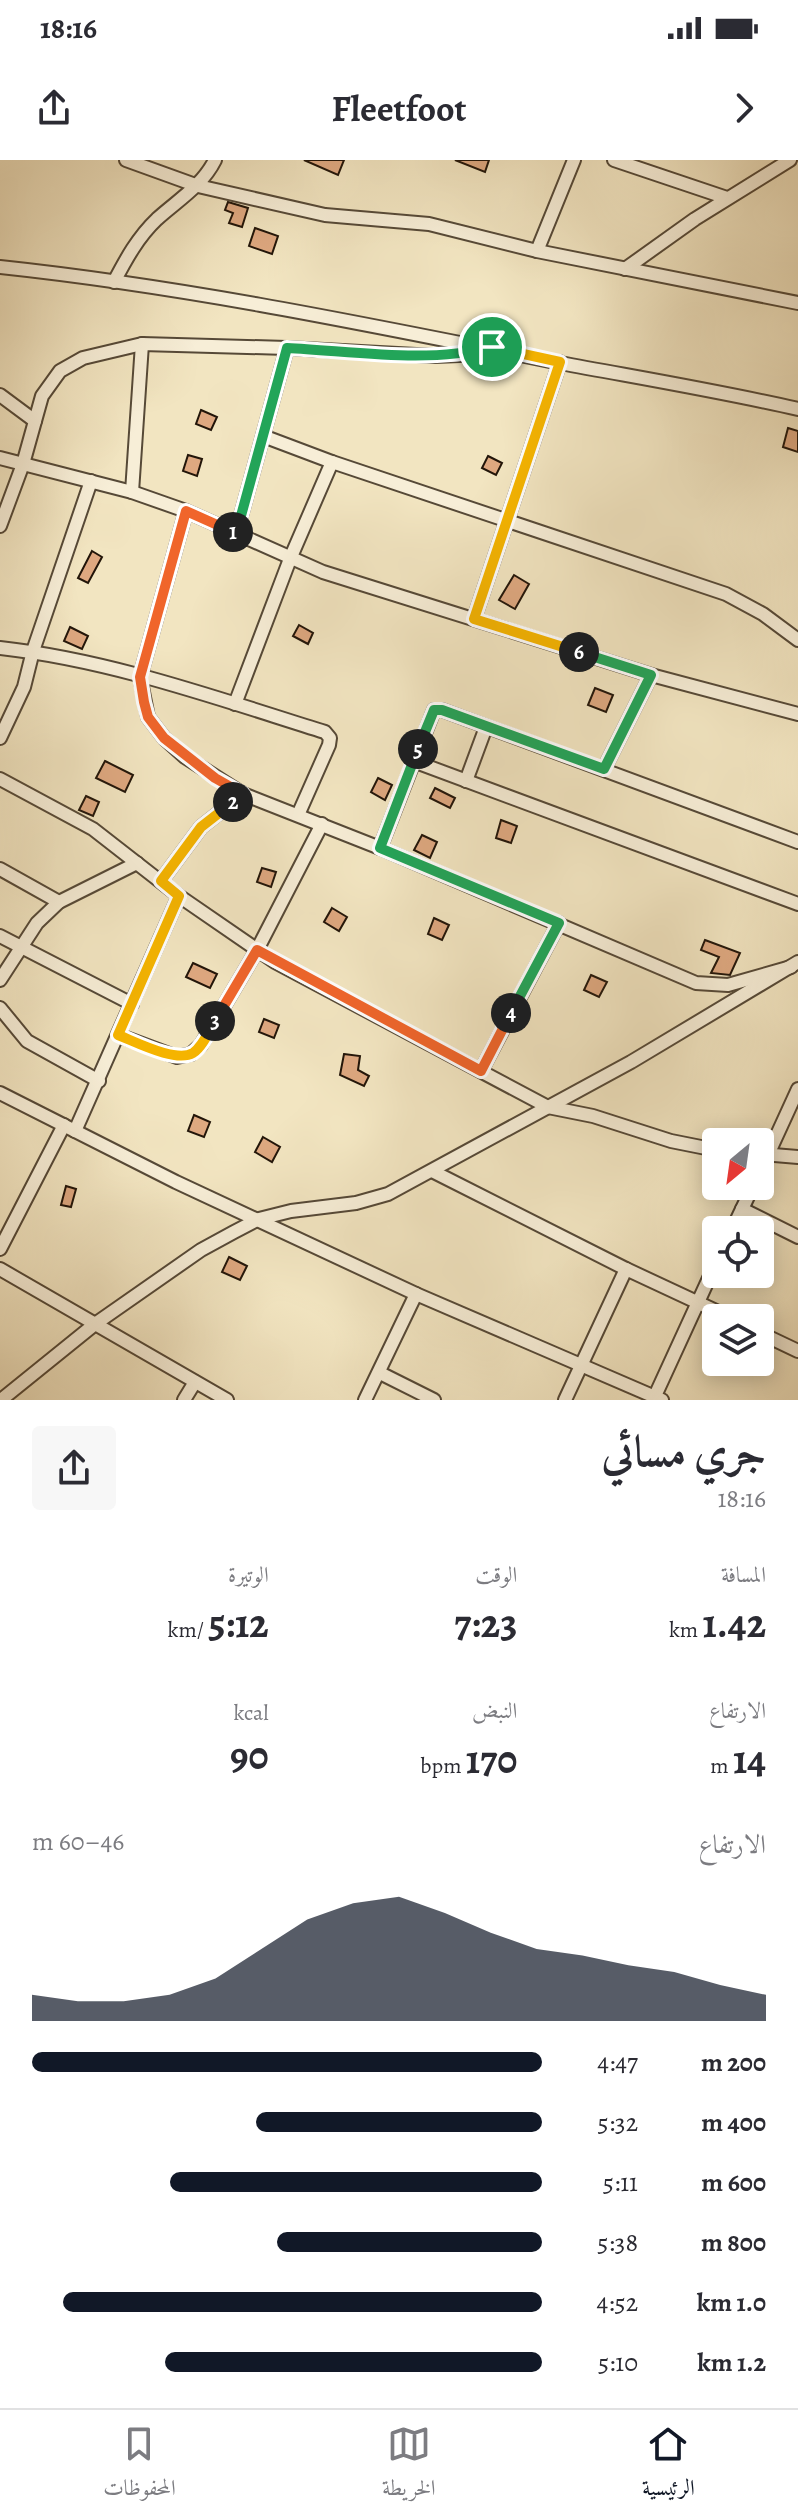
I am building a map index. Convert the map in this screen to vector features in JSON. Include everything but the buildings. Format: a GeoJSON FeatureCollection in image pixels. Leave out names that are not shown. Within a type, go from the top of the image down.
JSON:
{"type":"FeatureCollection","features":[{"type":"Feature","properties":{"kind":"street"},"geometry":{"type":"LineString","coordinates":[[126,160],[198,186],[325,215],[429,224],[537,251],[798,303]]}},
{"type":"Feature","properties":{"kind":"street"},"geometry":{"type":"LineString","coordinates":[[114,282],[136,243],[156,221],[198,186],[215,160]]}},
{"type":"Feature","properties":{"kind":"street"},"geometry":{"type":"LineString","coordinates":[[537,251],[574,160]]}},
{"type":"Feature","properties":{"kind":"street"},"geometry":{"type":"LineString","coordinates":[[614,160],[727,198]]}},
{"type":"Feature","properties":{"kind":"street"},"geometry":{"type":"LineString","coordinates":[[625,269],[727,198],[790,160]]}},
{"type":"Feature","properties":{"kind":"street"},"geometry":{"type":"LineString","coordinates":[[0,267],[114,282],[492,347],[798,409]]}},
{"type":"Feature","properties":{"kind":"street"},"geometry":{"type":"LineString","coordinates":[[0,526],[23,464],[42,396],[60,371],[83,358],[142,344],[435,356],[460,355],[492,347]]}},
{"type":"Feature","properties":{"kind":"street"},"geometry":{"type":"LineString","coordinates":[[132,492],[142,344]]}},
{"type":"Feature","properties":{"kind":"street"},"geometry":{"type":"LineString","coordinates":[[236,534],[287,348]]}},
{"type":"Feature","properties":{"kind":"street"},"geometry":{"type":"LineString","coordinates":[[474,619],[560,362]]}},
{"type":"Feature","properties":{"kind":"street"},"geometry":{"type":"LineString","coordinates":[[0,395],[35,421]]}},
{"type":"Feature","properties":{"kind":"street"},"geometry":{"type":"LineString","coordinates":[[263,436],[726,594],[763,614],[798,640]]}},
{"type":"Feature","properties":{"kind":"street"},"geometry":{"type":"LineString","coordinates":[[0,458],[132,492],[186,511],[290,559],[474,619],[651,675],[798,714]]}},
{"type":"Feature","properties":{"kind":"street"},"geometry":{"type":"LineString","coordinates":[[235,704],[290,559],[332,462]]}},
{"type":"Feature","properties":{"kind":"street"},"geometry":{"type":"LineString","coordinates":[[0,738],[24,687],[33,651],[91,481]]}},
{"type":"Feature","properties":{"kind":"street"},"geometry":{"type":"LineString","coordinates":[[186,511],[140,677],[148,717],[164,738],[205,771],[243,794],[380,848],[696,983],[728,985],[794,965]]}},
{"type":"Feature","properties":{"kind":"street"},"geometry":{"type":"LineString","coordinates":[[0,648],[33,651],[140,677],[325,732],[330,738],[298,815]]}},
{"type":"Feature","properties":{"kind":"street"},"geometry":{"type":"LineString","coordinates":[[604,769],[651,675]]}},
{"type":"Feature","properties":{"kind":"street"},"geometry":{"type":"LineString","coordinates":[[380,848],[434,710],[442,710],[798,842]]}},
{"type":"Feature","properties":{"kind":"street"},"geometry":{"type":"LineString","coordinates":[[466,781],[486,727]]}},
{"type":"Feature","properties":{"kind":"street"},"geometry":{"type":"LineString","coordinates":[[413,761],[798,904]]}},
{"type":"Feature","properties":{"kind":"street"},"geometry":{"type":"LineString","coordinates":[[0,779],[93,829],[179,896],[257,950],[548,1107],[593,1116],[671,1141],[702,1147]]}},
{"type":"Feature","properties":{"kind":"street"},"geometry":{"type":"LineString","coordinates":[[161,881],[201,827],[243,794]]}},
{"type":"Feature","properties":{"kind":"street"},"geometry":{"type":"LineString","coordinates":[[118,1035],[177,1057],[191,1054],[201,1045],[257,950],[322,824]]}},
{"type":"Feature","properties":{"kind":"street"},"geometry":{"type":"LineString","coordinates":[[0,980],[37,923],[59,902],[137,863]]}},
{"type":"Feature","properties":{"kind":"street"},"geometry":{"type":"LineString","coordinates":[[0,869],[59,902]]}},
{"type":"Feature","properties":{"kind":"street"},"geometry":{"type":"LineString","coordinates":[[0,1249],[99,1081],[179,896]]}},
{"type":"Feature","properties":{"kind":"street"},"geometry":{"type":"LineString","coordinates":[[481,1071],[559,923]]}},
{"type":"Feature","properties":{"kind":"street"},"geometry":{"type":"LineString","coordinates":[[0,936],[132,1004]]}},
{"type":"Feature","properties":{"kind":"street"},"geometry":{"type":"LineString","coordinates":[[1,1400],[95,1324],[201,1250],[259,1219],[291,1211],[356,1203],[388,1194],[718,1013],[794,965]]}},
{"type":"Feature","properties":{"kind":"street"},"geometry":{"type":"LineString","coordinates":[[0,1008],[27,1041],[99,1081]]}},
{"type":"Feature","properties":{"kind":"street"},"geometry":{"type":"LineString","coordinates":[[774,1136],[798,1089]]}},
{"type":"Feature","properties":{"kind":"street"},"geometry":{"type":"LineString","coordinates":[[0,1093],[176,1182],[416,1294],[658,1398],[704,1288]]}},
{"type":"Feature","properties":{"kind":"street"},"geometry":{"type":"LineString","coordinates":[[774,1156],[798,1157]]}},
{"type":"Feature","properties":{"kind":"street"},"geometry":{"type":"LineString","coordinates":[[432,1171],[626,1269],[704,1304]]}},
{"type":"Feature","properties":{"kind":"street"},"geometry":{"type":"LineString","coordinates":[[739,1216],[746,1200]]}},
{"type":"Feature","properties":{"kind":"street"},"geometry":{"type":"LineString","coordinates":[[742,1209],[798,1237]]}},
{"type":"Feature","properties":{"kind":"street"},"geometry":{"type":"LineString","coordinates":[[0,1269],[227,1400]]}},
{"type":"Feature","properties":{"kind":"street"},"geometry":{"type":"LineString","coordinates":[[565,1400],[626,1269]]}},
{"type":"Feature","properties":{"kind":"street"},"geometry":{"type":"LineString","coordinates":[[365,1400],[416,1294]]}},
{"type":"Feature","properties":{"kind":"street"},"geometry":{"type":"LineString","coordinates":[[774,1340],[798,1351]]}},
{"type":"Feature","properties":{"kind":"street"},"geometry":{"type":"LineString","coordinates":[[380,1373],[434,1400]]}},
{"type":"Feature","properties":{"kind":"street"},"geometry":{"type":"LineString","coordinates":[[184,1400],[195,1382]]}},
{"type":"Feature","properties":{"kind":"route"},"geometry":{"type":"LineString","coordinates":[[492,347],[560,362],[474,619],[651,675],[604,769],[442,710],[434,710],[431,715],[380,848],[559,923],[481,1071],[257,950],[201,1045],[191,1054],[177,1057],[118,1035],[179,896],[161,881],[201,827],[243,794],[185,757],[164,738],[148,717],[144,702],[140,677],[186,511],[236,534],[287,348],[435,356],[460,355],[492,347]]}}]}
